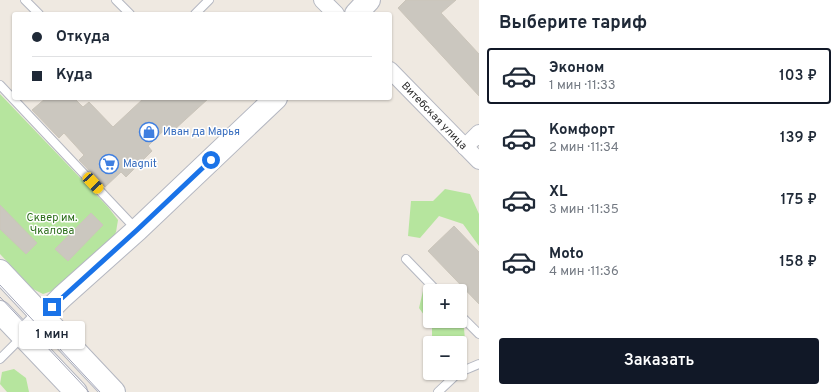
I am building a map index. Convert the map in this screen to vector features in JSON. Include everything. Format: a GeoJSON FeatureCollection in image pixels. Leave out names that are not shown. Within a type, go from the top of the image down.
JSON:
{"type":"FeatureCollection","features":[{"type":"Feature","properties":{"kind":"street"},"geometry":{"type":"LineString","coordinates":[[322,0],[334,12]]}},
{"type":"Feature","properties":{"kind":"street"},"geometry":{"type":"LineString","coordinates":[[358,12],[369,0]]}},
{"type":"Feature","properties":{"kind":"street","name":"Витебская улица"},"geometry":{"type":"LineString","coordinates":[[392,72],[479,161]]}},
{"type":"Feature","properties":{"kind":"street"},"geometry":{"type":"LineString","coordinates":[[23,336],[62,297],[137,230],[274,100]]}},
{"type":"Feature","properties":{"kind":"street"},"geometry":{"type":"LineString","coordinates":[[465,147],[479,134]]}},
{"type":"Feature","properties":{"kind":"street"},"geometry":{"type":"LineString","coordinates":[[0,271],[114,392]]}},
{"type":"Feature","properties":{"kind":"street"},"geometry":{"type":"LineString","coordinates":[[0,312],[76,392]]}},
{"type":"Feature","properties":{"kind":"lane"},"geometry":{"type":"LineString","coordinates":[[25,0],[37,12]]}},
{"type":"Feature","properties":{"kind":"lane"},"geometry":{"type":"LineString","coordinates":[[116,0],[128,12]]}},
{"type":"Feature","properties":{"kind":"lane"},"geometry":{"type":"LineString","coordinates":[[197,12],[209,0]]}},
{"type":"Feature","properties":{"kind":"lane"},"geometry":{"type":"LineString","coordinates":[[0,85],[12,98]]}},
{"type":"Feature","properties":{"kind":"lane"},"geometry":{"type":"LineString","coordinates":[[14,100],[137,230]]}},
{"type":"Feature","properties":{"kind":"lane"},"geometry":{"type":"LineString","coordinates":[[406,259],[430,284]]}},
{"type":"Feature","properties":{"kind":"lane"},"geometry":{"type":"LineString","coordinates":[[467,322],[479,334]]}},
{"type":"Feature","properties":{"kind":"lane"},"geometry":{"type":"LineString","coordinates":[[0,358],[23,336]]}},
{"type":"Feature","properties":{"kind":"lane"},"geometry":{"type":"LineString","coordinates":[[467,369],[479,364]]}},
{"type":"Feature","properties":{"kind":"lane"},"geometry":{"type":"LineString","coordinates":[[438,392],[451,380]]}},
{"type":"Feature","properties":{"kind":"green space","name":"Сквер им. Чкалова"},"geometry":{"type":"Polygon","coordinates":[[[0,94],[108,207],[118,220],[116,232],[110,243],[55,290],[43,294],[33,289],[0,254],[0,94]]]}},
{"type":"Feature","properties":{"kind":"green space"},"geometry":{"type":"Polygon","coordinates":[[[445,189],[470,194],[479,214],[479,246],[463,224],[439,216],[420,238],[408,236],[411,201],[433,201],[445,189]]]}},
{"type":"Feature","properties":{"kind":"green space"},"geometry":{"type":"Polygon","coordinates":[[[423,291],[423,314],[419,308],[423,291]]]}},
{"type":"Feature","properties":{"kind":"green space"},"geometry":{"type":"Polygon","coordinates":[[[432,328],[464,328],[465,336],[432,336],[432,328]]]}},
{"type":"Feature","properties":{"kind":"green space"},"geometry":{"type":"Polygon","coordinates":[[[14,369],[26,378],[29,392],[7,392],[0,384],[2,372],[14,369]]]}},
{"type":"Feature","properties":{"kind":"building"},"geometry":{"type":"Polygon","coordinates":[[[406,0],[456,0],[441,13],[479,54],[479,96],[398,8],[406,0]]]}},
{"type":"Feature","properties":{"kind":"building"},"geometry":{"type":"Polygon","coordinates":[[[44,100],[76,100],[83,107],[89,102],[113,127],[142,100],[207,100],[174,130],[170,125],[159,135],[148,146],[152,151],[126,177],[121,172],[105,187],[79,160],[84,155],[64,133],[59,138],[32,110],[44,100]]]}},
{"type":"Feature","properties":{"kind":"building"},"geometry":{"type":"Polygon","coordinates":[[[0,205],[37,243],[26,254],[0,229],[0,205]]]}},
{"type":"Feature","properties":{"kind":"building"},"geometry":{"type":"Polygon","coordinates":[[[91,213],[103,225],[68,261],[55,249],[91,213]]]}},
{"type":"Feature","properties":{"kind":"building"},"geometry":{"type":"Polygon","coordinates":[[[454,226],[479,252],[479,304],[467,292],[467,284],[460,284],[428,251],[454,226]]]}},
{"type":"Feature","properties":{"kind":"tram line"},"geometry":{"type":"LineString","coordinates":[[0,285],[100,392]]}},
{"type":"Feature","properties":{"kind":"tram line"},"geometry":{"type":"LineString","coordinates":[[0,297],[89,392]]}},
{"type":"Feature","properties":{"kind":"place","name":"Иван да Марья"},"geometry":{"type":"Point","coordinates":[149,132]}},
{"type":"Feature","properties":{"kind":"place","name":"Magnit"},"geometry":{"type":"Point","coordinates":[109,164]}},
{"type":"Feature","properties":{"kind":"route"},"geometry":{"type":"LineString","coordinates":[[52,307],[211,160]]}}]}
